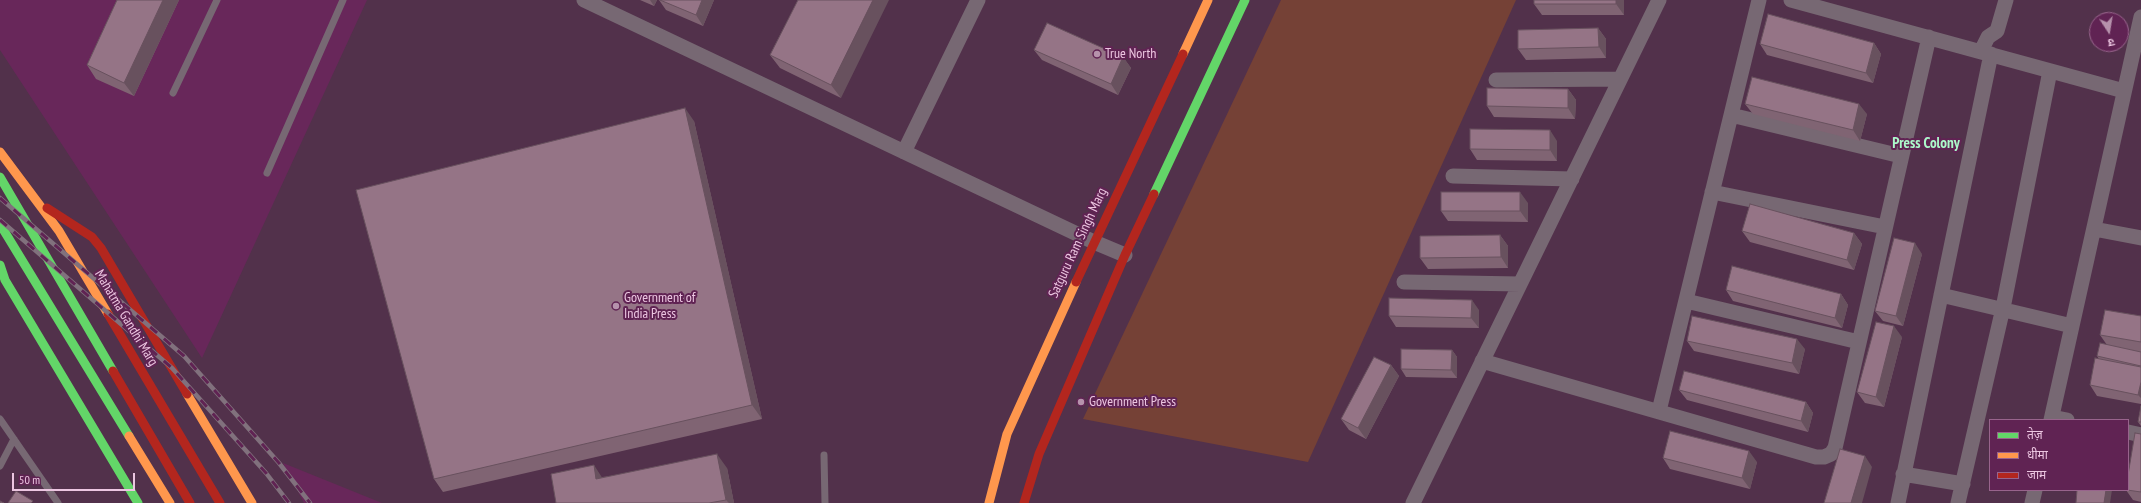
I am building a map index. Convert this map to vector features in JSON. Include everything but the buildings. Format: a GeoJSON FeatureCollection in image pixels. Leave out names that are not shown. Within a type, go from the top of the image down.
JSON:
{"type":"FeatureCollection","features":[{"type":"Feature","properties":{"kind":"main road","name":"Satguru Ram Singh Marg"},"geometry":{"type":"LineString","coordinates":[[989,503],[1007,434],[1094,242],[1208,0]]}},
{"type":"Feature","properties":{"kind":"main road"},"geometry":{"type":"LineString","coordinates":[[1024,503],[1039,454],[1125,255],[1245,0]]}},
{"type":"Feature","properties":{"kind":"main road","name":"Mahatma Gandhi Marg"},"geometry":{"type":"LineString","coordinates":[[0,152],[59,231],[220,503]]}},
{"type":"Feature","properties":{"kind":"main road"},"geometry":{"type":"LineString","coordinates":[[0,177],[190,503]]}},
{"type":"Feature","properties":{"kind":"main road"},"geometry":{"type":"LineString","coordinates":[[35,200],[92,237],[101,248],[252,503]]}},
{"type":"Feature","properties":{"kind":"main road"},"geometry":{"type":"LineString","coordinates":[[0,224],[170,503]]}},
{"type":"Feature","properties":{"kind":"main road"},"geometry":{"type":"LineString","coordinates":[[0,265],[6,280],[138,503]]}},
{"type":"Feature","properties":{"kind":"street"},"geometry":{"type":"LineString","coordinates":[[584,0],[1094,242],[1125,255]]}},
{"type":"Feature","properties":{"kind":"street"},"geometry":{"type":"LineString","coordinates":[[904,152],[978,0]]}},
{"type":"Feature","properties":{"kind":"street"},"geometry":{"type":"LineString","coordinates":[[1413,503],[1659,0]]}},
{"type":"Feature","properties":{"kind":"street"},"geometry":{"type":"LineString","coordinates":[[1659,411],[1759,0]]}},
{"type":"Feature","properties":{"kind":"street"},"geometry":{"type":"LineString","coordinates":[[1791,0],[1841,6],[1929,37],[2124,91]]}},
{"type":"Feature","properties":{"kind":"street"},"geometry":{"type":"LineString","coordinates":[[1898,503],[1941,295],[1988,37],[1997,32],[2006,0]]}},
{"type":"Feature","properties":{"kind":"street"},"geometry":{"type":"LineString","coordinates":[[2051,418],[2141,17]]}},
{"type":"Feature","properties":{"kind":"street"},"geometry":{"type":"LineString","coordinates":[[1482,361],[1816,457],[1824,457],[1831,454],[1835,448],[1929,37]]}},
{"type":"Feature","properties":{"kind":"street"},"geometry":{"type":"LineString","coordinates":[[1958,503],[2003,308],[2050,71]]}},
{"type":"Feature","properties":{"kind":"street"},"geometry":{"type":"LineString","coordinates":[[1496,80],[1620,79]]}},
{"type":"Feature","properties":{"kind":"street"},"geometry":{"type":"LineString","coordinates":[[1731,115],[1901,156]]}},
{"type":"Feature","properties":{"kind":"street"},"geometry":{"type":"LineString","coordinates":[[1453,176],[1572,179]]}},
{"type":"Feature","properties":{"kind":"street"},"geometry":{"type":"LineString","coordinates":[[1712,192],[1885,227]]}},
{"type":"Feature","properties":{"kind":"street"},"geometry":{"type":"LineString","coordinates":[[2094,228],[2141,238]]}},
{"type":"Feature","properties":{"kind":"street"},"geometry":{"type":"LineString","coordinates":[[1404,282],[1520,284]]}},
{"type":"Feature","properties":{"kind":"street"},"geometry":{"type":"LineString","coordinates":[[1941,295],[2003,308],[2072,326]]}},
{"type":"Feature","properties":{"kind":"street"},"geometry":{"type":"LineString","coordinates":[[1686,301],[1859,342]]}},
{"type":"Feature","properties":{"kind":"street"},"geometry":{"type":"LineString","coordinates":[[2129,432],[2141,435]]}},
{"type":"Feature","properties":{"kind":"street"},"geometry":{"type":"LineString","coordinates":[[1903,474],[1963,484]]}},
{"type":"Feature","properties":{"kind":"street"},"geometry":{"type":"LineString","coordinates":[[2032,503],[2035,491]]}},
{"type":"Feature","properties":{"kind":"lane"},"geometry":{"type":"LineString","coordinates":[[174,93],[217,0]]}},
{"type":"Feature","properties":{"kind":"lane"},"geometry":{"type":"LineString","coordinates":[[267,173],[343,0]]}},
{"type":"Feature","properties":{"kind":"lane"},"geometry":{"type":"LineString","coordinates":[[0,419],[58,503]]}},
{"type":"Feature","properties":{"kind":"lane"},"geometry":{"type":"LineString","coordinates":[[0,466],[14,439]]}},
{"type":"Feature","properties":{"kind":"lane"},"geometry":{"type":"LineString","coordinates":[[824,455],[825,503]]}},
{"type":"Feature","properties":{"kind":"shaded area"},"geometry":{"type":"Polygon","coordinates":[[[0,0],[367,0],[202,358],[0,50],[0,0]]]}},
{"type":"Feature","properties":{"kind":"shaded area"},"geometry":{"type":"Polygon","coordinates":[[[1281,0],[1516,0],[1308,462],[1083,419],[1281,0]]]}},
{"type":"Feature","properties":{"kind":"shaded area"},"geometry":{"type":"Polygon","coordinates":[[[283,463],[382,503],[304,503],[283,463]]]}},
{"type":"Feature","properties":{"kind":"railway"},"geometry":{"type":"LineString","coordinates":[[0,198],[184,356],[279,463],[310,503]]}},
{"type":"Feature","properties":{"kind":"railway"},"geometry":{"type":"LineString","coordinates":[[0,220],[172,368],[266,473],[289,503]]}},
{"type":"Feature","properties":{"kind":"traffic: fast"},"geometry":{"type":"LineString","coordinates":[[1154,194],[1245,0]]}},
{"type":"Feature","properties":{"kind":"traffic: fast"},"geometry":{"type":"LineString","coordinates":[[0,177],[113,371]]}},
{"type":"Feature","properties":{"kind":"traffic: fast"},"geometry":{"type":"LineString","coordinates":[[0,224],[129,436]]}},
{"type":"Feature","properties":{"kind":"traffic: fast"},"geometry":{"type":"LineString","coordinates":[[0,265],[5,280],[138,503]]}},
{"type":"Feature","properties":{"kind":"traffic: slow"},"geometry":{"type":"LineString","coordinates":[[1183,54],[1208,0]]}},
{"type":"Feature","properties":{"kind":"traffic: slow"},"geometry":{"type":"LineString","coordinates":[[0,152],[59,231],[108,314]]}},
{"type":"Feature","properties":{"kind":"traffic: slow"},"geometry":{"type":"LineString","coordinates":[[989,503],[1007,434],[1076,282]]}},
{"type":"Feature","properties":{"kind":"traffic: slow"},"geometry":{"type":"LineString","coordinates":[[187,394],[252,503]]}},
{"type":"Feature","properties":{"kind":"traffic: slow"},"geometry":{"type":"LineString","coordinates":[[129,436],[170,503]]}},
{"type":"Feature","properties":{"kind":"traffic: jam"},"geometry":{"type":"LineString","coordinates":[[1076,282],[1183,54]]}},
{"type":"Feature","properties":{"kind":"traffic: jam"},"geometry":{"type":"LineString","coordinates":[[1024,503],[1039,454],[1125,255],[1154,194]]}},
{"type":"Feature","properties":{"kind":"traffic: jam"},"geometry":{"type":"LineString","coordinates":[[47,208],[92,237],[101,248],[187,394]]}},
{"type":"Feature","properties":{"kind":"traffic: jam"},"geometry":{"type":"LineString","coordinates":[[108,314],[220,503]]}},
{"type":"Feature","properties":{"kind":"traffic: jam"},"geometry":{"type":"LineString","coordinates":[[113,371],[190,503]]}},
{"type":"Feature","properties":{"kind":"place","name":"True North"},"geometry":{"type":"Point","coordinates":[1097,54]}},
{"type":"Feature","properties":{"kind":"place","name":"Government of India Press"},"geometry":{"type":"Point","coordinates":[616,306]}},
{"type":"Feature","properties":{"kind":"place","name":"Government Press"},"geometry":{"type":"Point","coordinates":[1081,402]}},
{"type":"Feature","properties":{"kind":"district","name":"Press Colony"},"geometry":{"type":"Point","coordinates":[1926,144]}}]}
